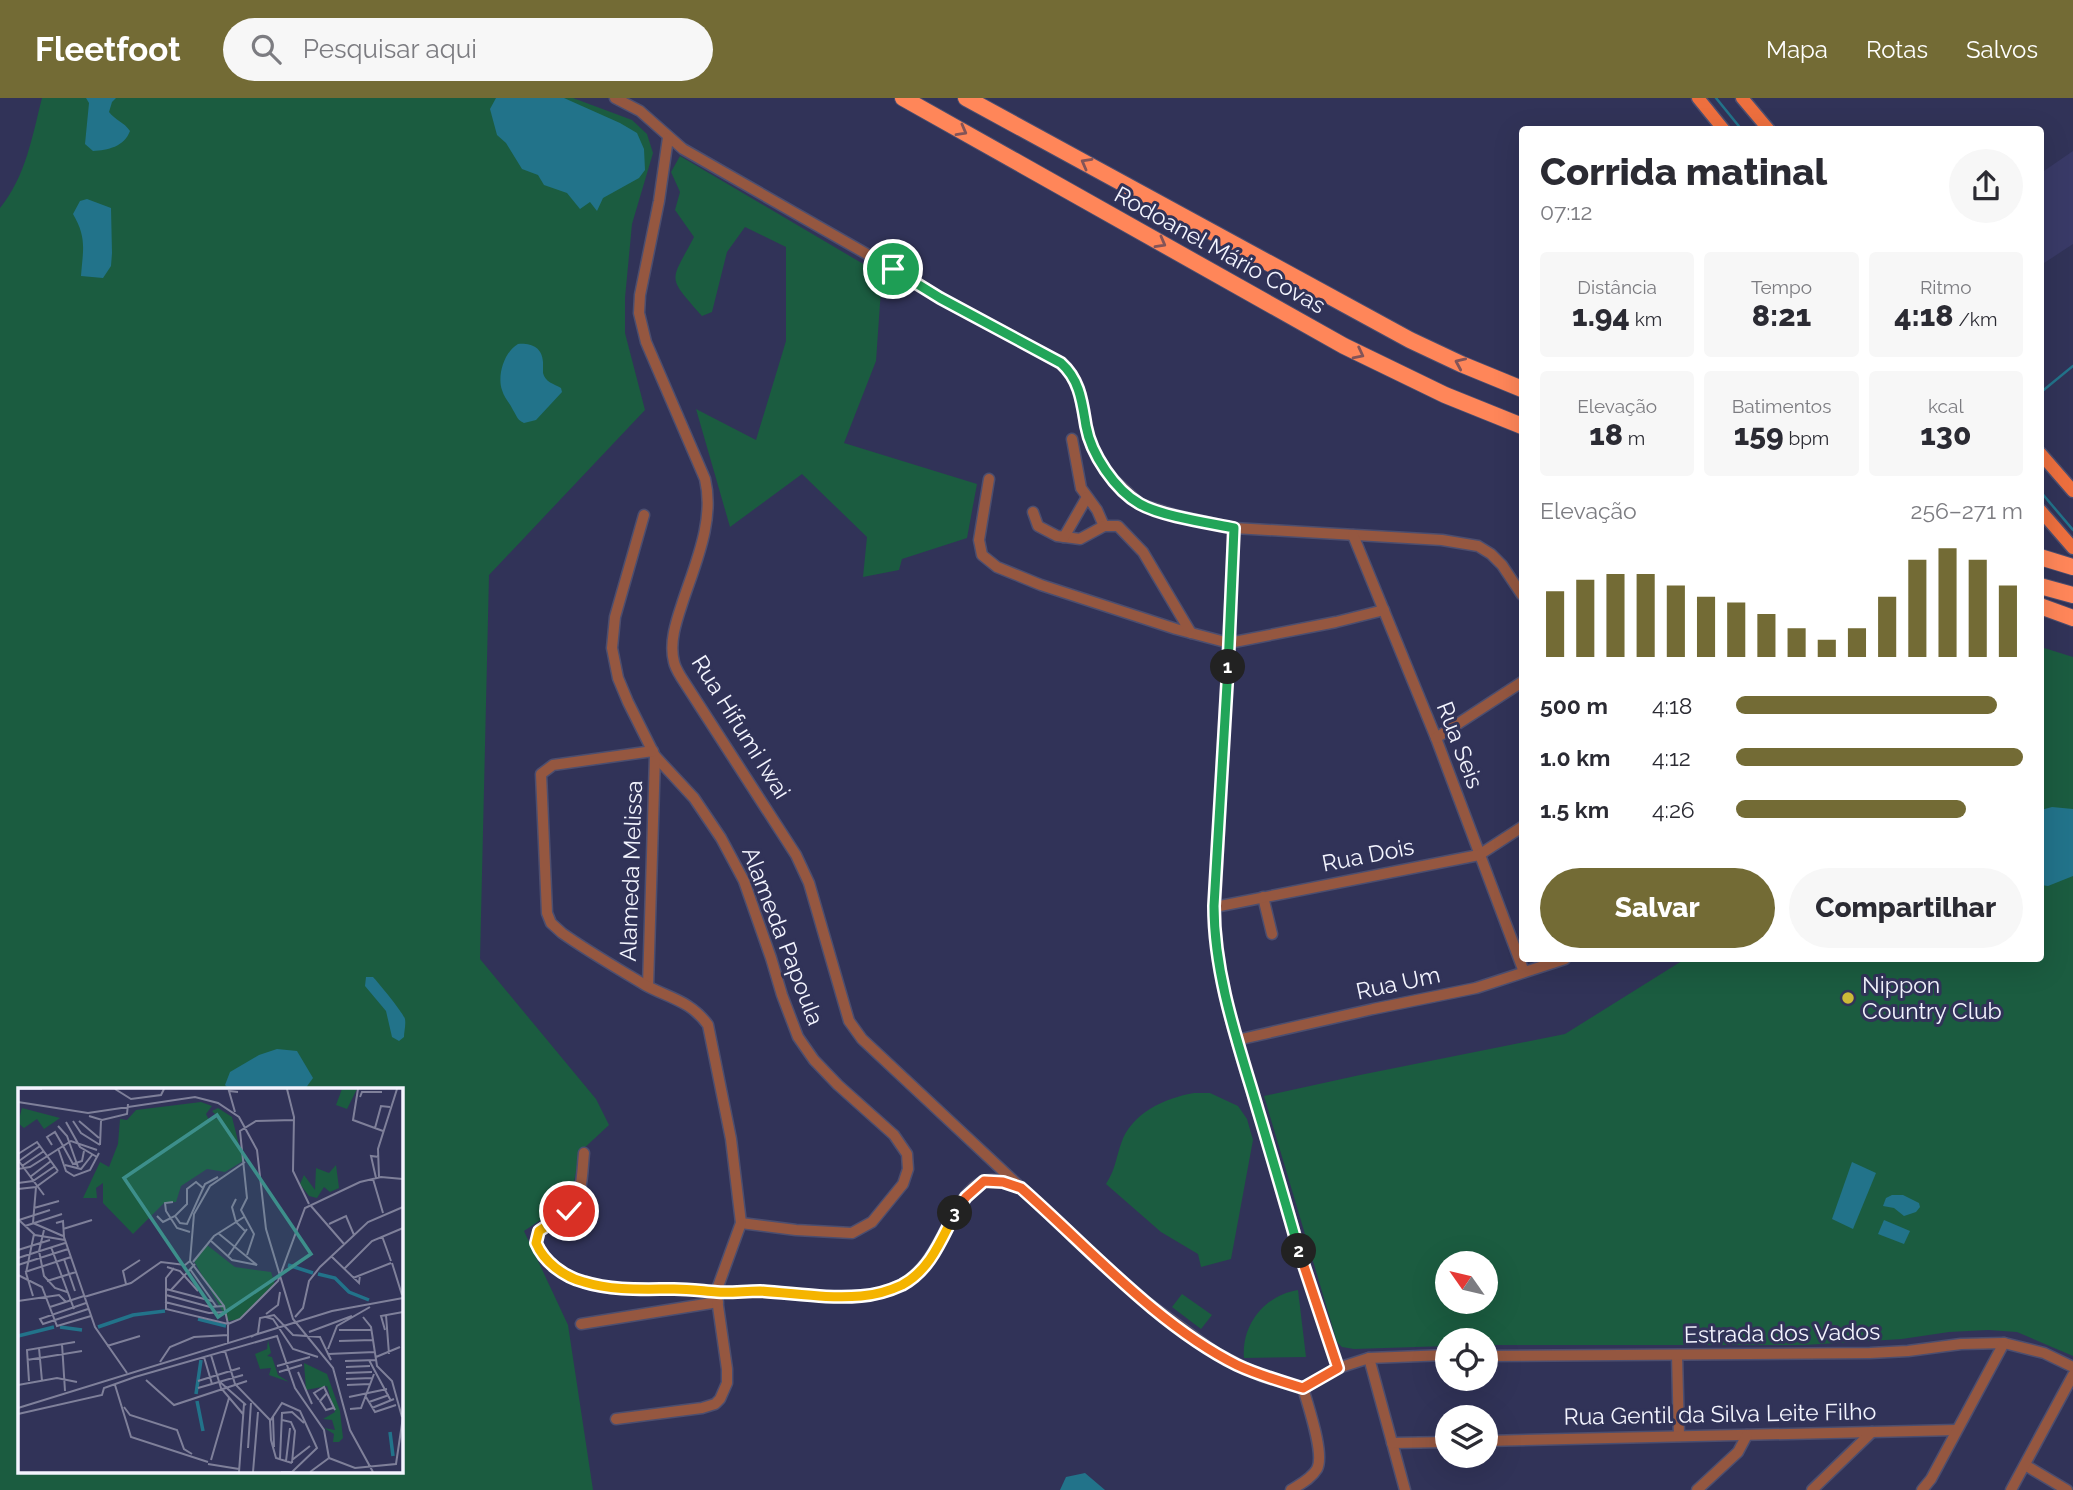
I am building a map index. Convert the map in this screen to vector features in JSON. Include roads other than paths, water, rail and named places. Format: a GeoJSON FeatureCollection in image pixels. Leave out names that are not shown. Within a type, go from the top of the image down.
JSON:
{"type":"FeatureCollection","features":[{"type":"Feature","properties":{"kind":"highway","name":"Rodoanel Mário Covas"},"geometry":{"type":"LineString","coordinates":[[903,98],[1344,346],[1445,396],[1519,425]]}},
{"type":"Feature","properties":{"kind":"highway","name":"Rodoanel Mário Covas"},"geometry":{"type":"LineString","coordinates":[[967,98],[1409,340],[1519,388]]}},
{"type":"Feature","properties":{"kind":"highway"},"geometry":{"type":"LineString","coordinates":[[2044,558],[2073,567]]}},
{"type":"Feature","properties":{"kind":"highway"},"geometry":{"type":"LineString","coordinates":[[2044,587],[2066,593]]}},
{"type":"Feature","properties":{"kind":"highway"},"geometry":{"type":"LineString","coordinates":[[2044,607],[2073,618]]}},
{"type":"Feature","properties":{"kind":"main road"},"geometry":{"type":"LineString","coordinates":[[1698,98],[1721,126]]}},
{"type":"Feature","properties":{"kind":"main road"},"geometry":{"type":"LineString","coordinates":[[1742,98],[1766,126]]}},
{"type":"Feature","properties":{"kind":"main road"},"geometry":{"type":"LineString","coordinates":[[2044,458],[2073,491]]}},
{"type":"Feature","properties":{"kind":"main road"},"geometry":{"type":"LineString","coordinates":[[2044,515],[2073,548]]}},
{"type":"Feature","properties":{"kind":"street"},"geometry":{"type":"LineString","coordinates":[[615,98],[640,111],[683,149],[940,298],[1061,363],[1078,386],[1092,447],[1112,478],[1132,498],[1150,509],[1234,528],[1442,540],[1478,547],[1492,554],[1519,590]]}},
{"type":"Feature","properties":{"kind":"street","name":"Rua Hifumi Iwai"},"geometry":{"type":"LineString","coordinates":[[668,138],[639,313],[646,342],[705,479],[709,495],[704,537],[675,624],[674,663],[796,855],[809,883],[849,1021],[862,1039],[1125,1284],[1216,1353],[1261,1376],[1303,1388]]}},
{"type":"Feature","properties":{"kind":"street"},"geometry":{"type":"LineString","coordinates":[[1072,439],[1082,488],[1104,526]]}},
{"type":"Feature","properties":{"kind":"street"},"geometry":{"type":"LineString","coordinates":[[989,479],[979,540],[982,555],[989,562],[1041,586],[1229,643],[1384,610]]}},
{"type":"Feature","properties":{"kind":"street"},"geometry":{"type":"LineString","coordinates":[[1064,537],[1087,497]]}},
{"type":"Feature","properties":{"kind":"street"},"geometry":{"type":"LineString","coordinates":[[1033,512],[1038,526],[1057,536],[1080,539],[1104,526],[1118,526],[1143,552],[1191,633]]}},
{"type":"Feature","properties":{"kind":"street","name":"Alameda Papoula"},"geometry":{"type":"LineString","coordinates":[[644,515],[615,617],[612,648],[618,678],[654,754],[694,798],[721,838],[744,881],[798,1037],[814,1060],[894,1135],[907,1154],[908,1169],[903,1184],[882,1212],[862,1229],[852,1233],[835,1233],[741,1223]]}},
{"type":"Feature","properties":{"kind":"street"},"geometry":{"type":"LineString","coordinates":[[1234,528],[1214,906],[1219,969],[1237,1040],[1308,1282],[1338,1368]]}},
{"type":"Feature","properties":{"kind":"street","name":"Rua Seis"},"geometry":{"type":"LineString","coordinates":[[1353,535],[1436,738],[1519,959]]}},
{"type":"Feature","properties":{"kind":"street"},"geometry":{"type":"LineString","coordinates":[[1436,738],[1519,684]]}},
{"type":"Feature","properties":{"kind":"street"},"geometry":{"type":"LineString","coordinates":[[616,1419],[702,1408],[715,1404],[720,1399],[727,1383],[727,1369],[717,1297],[741,1223],[731,1139],[708,1025],[701,1014],[690,1006],[648,986],[578,944],[551,923],[547,913],[541,774],[552,765],[654,754]]}},
{"type":"Feature","properties":{"kind":"street","name":"Alameda Melissa"},"geometry":{"type":"LineString","coordinates":[[648,986],[654,754]]}},
{"type":"Feature","properties":{"kind":"street","name":"Rua Dois"},"geometry":{"type":"LineString","coordinates":[[1214,906],[1479,855],[1519,829]]}},
{"type":"Feature","properties":{"kind":"street"},"geometry":{"type":"LineString","coordinates":[[1263,897],[1272,934]]}},
{"type":"Feature","properties":{"kind":"street","name":"Rua Seis"},"geometry":{"type":"LineString","coordinates":[[1520,962],[1524,972]]}},
{"type":"Feature","properties":{"kind":"street","name":"Rua Um"},"geometry":{"type":"LineString","coordinates":[[1237,1040],[1476,988],[1556,962]]}},
{"type":"Feature","properties":{"kind":"street"},"geometry":{"type":"LineString","coordinates":[[584,1153],[578,1198],[574,1206],[565,1215],[543,1228],[536,1237],[542,1255],[571,1278],[598,1286],[624,1289],[696,1289],[717,1297]]}},
{"type":"Feature","properties":{"kind":"street"},"geometry":{"type":"LineString","coordinates":[[581,1324],[756,1291],[845,1297],[888,1291],[913,1278],[924,1268],[956,1212],[974,1188],[984,1181],[994,1180],[1021,1188]]}},
{"type":"Feature","properties":{"kind":"street","name":"Estrada dos Vados"},"geometry":{"type":"LineString","coordinates":[[1498,1356],[1870,1353],[1908,1351],[1961,1343],[2004,1343],[2044,1353],[2073,1367]]}},
{"type":"Feature","properties":{"kind":"street"},"geometry":{"type":"LineString","coordinates":[[1922,1490],[1931,1479],[2004,1343]]}},
{"type":"Feature","properties":{"kind":"street"},"geometry":{"type":"LineString","coordinates":[[1291,1490],[1310,1478],[1319,1465],[1319,1449],[1303,1388],[1338,1368],[1368,1358],[1435,1355]]}},
{"type":"Feature","properties":{"kind":"street"},"geometry":{"type":"LineString","coordinates":[[1677,1355],[1679,1436]]}},
{"type":"Feature","properties":{"kind":"street"},"geometry":{"type":"LineString","coordinates":[[1368,1358],[1405,1490]]}},
{"type":"Feature","properties":{"kind":"street"},"geometry":{"type":"LineString","coordinates":[[2011,1490],[2073,1375]]}},
{"type":"Feature","properties":{"kind":"street","name":"Rua Gentil da Silva Leite Filho"},"geometry":{"type":"LineString","coordinates":[[1498,1441],[1955,1430]]}},
{"type":"Feature","properties":{"kind":"street"},"geometry":{"type":"LineString","coordinates":[[1812,1490],[1872,1432]]}},
{"type":"Feature","properties":{"kind":"street"},"geometry":{"type":"LineString","coordinates":[[1697,1490],[1738,1452],[1748,1434]]}},
{"type":"Feature","properties":{"kind":"street"},"geometry":{"type":"LineString","coordinates":[[1392,1443],[1435,1442]]}},
{"type":"Feature","properties":{"kind":"street"},"geometry":{"type":"LineString","coordinates":[[2025,1465],[2067,1490]]}},
{"type":"Feature","properties":{"kind":"water"},"geometry":{"type":"Polygon","coordinates":[[[86,98],[116,98],[109,112],[130,131],[124,141],[110,148],[93,151],[85,144],[89,103],[86,98]]]}},
{"type":"Feature","properties":{"kind":"water"},"geometry":{"type":"Polygon","coordinates":[[[496,98],[564,98],[620,123],[637,133],[644,149],[645,170],[639,178],[603,198],[597,211],[590,202],[580,209],[567,193],[544,185],[538,175],[522,169],[506,143],[497,135],[490,109],[496,98]]]}},
{"type":"Feature","properties":{"kind":"water"},"geometry":{"type":"Polygon","coordinates":[[[87,199],[111,208],[111,266],[103,278],[81,276],[82,237],[73,214],[80,201],[87,199]]]}},
{"type":"Feature","properties":{"kind":"water"},"geometry":{"type":"Polygon","coordinates":[[[518,344],[531,345],[538,349],[542,357],[544,376],[561,388],[562,392],[536,420],[524,423],[517,418],[504,396],[501,384],[505,358],[518,344]]]}},
{"type":"Feature","properties":{"kind":"water"},"geometry":{"type":"Polygon","coordinates":[[[2052,807],[2073,809],[2073,876],[2048,886],[2044,885],[2044,809],[2052,807]]]}},
{"type":"Feature","properties":{"kind":"water"},"geometry":{"type":"Polygon","coordinates":[[[366,977],[373,977],[404,1016],[404,1037],[399,1041],[392,1037],[386,1011],[365,986],[366,977]]]}},
{"type":"Feature","properties":{"kind":"water"},"geometry":{"type":"Polygon","coordinates":[[[277,1049],[297,1051],[313,1078],[306,1088],[228,1088],[225,1085],[230,1072],[259,1055],[277,1049]]]}},
{"type":"Feature","properties":{"kind":"water"},"geometry":{"type":"Polygon","coordinates":[[[1852,1162],[1876,1173],[1853,1229],[1832,1219],[1852,1162]]]}},
{"type":"Feature","properties":{"kind":"water"},"geometry":{"type":"Polygon","coordinates":[[[1903,1195],[1919,1203],[1920,1207],[1916,1212],[1904,1216],[1894,1208],[1883,1206],[1886,1198],[1903,1195]]]}},
{"type":"Feature","properties":{"kind":"water"},"geometry":{"type":"Polygon","coordinates":[[[1884,1220],[1910,1231],[1904,1244],[1878,1234],[1884,1220]]]}},
{"type":"Feature","properties":{"kind":"water"},"geometry":{"type":"Polygon","coordinates":[[[1085,1473],[1105,1490],[1060,1490],[1066,1477],[1085,1473]]]}},
{"type":"Feature","properties":{"kind":"waterway"},"geometry":{"type":"LineString","coordinates":[[1716,98],[1739,126]]}},
{"type":"Feature","properties":{"kind":"waterway"},"geometry":{"type":"LineString","coordinates":[[2044,390],[2073,366]]}},
{"type":"Feature","properties":{"kind":"waterway"},"geometry":{"type":"LineString","coordinates":[[2044,496],[2073,530]]}},
{"type":"Feature","properties":{"kind":"place","name":"Nippon Country Club"},"geometry":{"type":"Point","coordinates":[1848,998]}}]}
